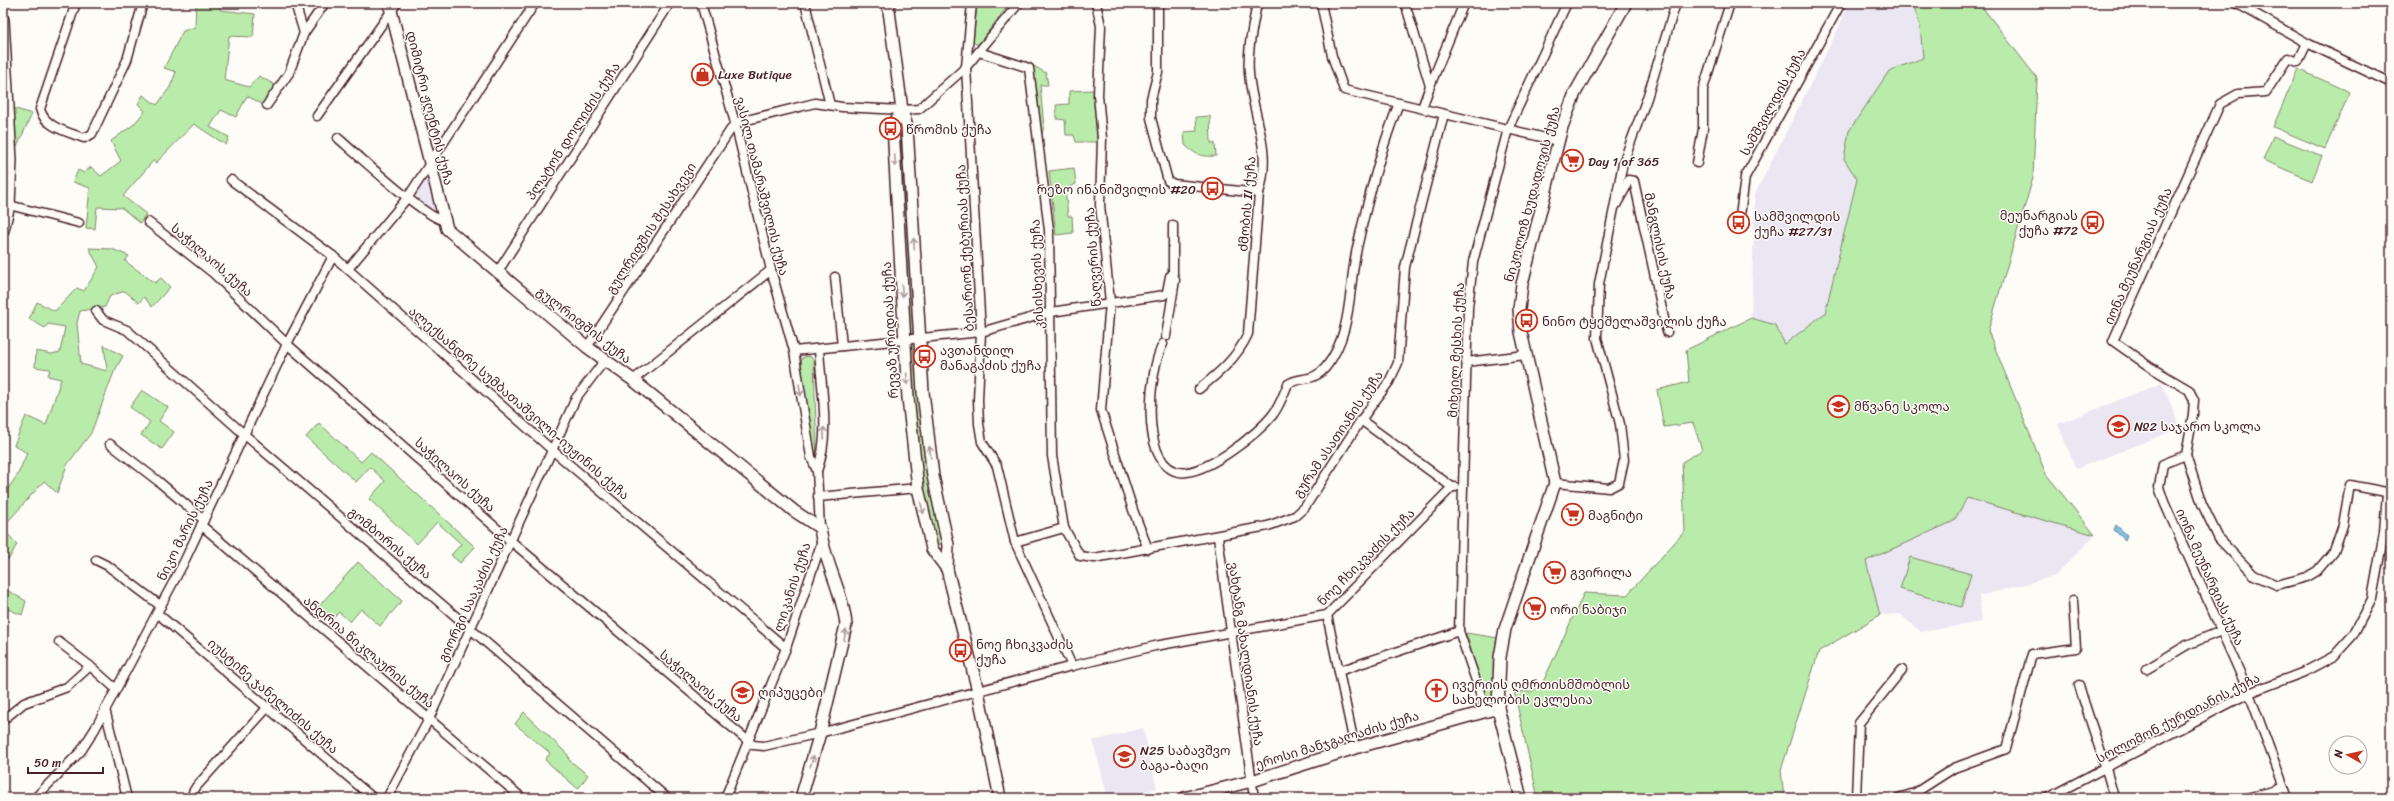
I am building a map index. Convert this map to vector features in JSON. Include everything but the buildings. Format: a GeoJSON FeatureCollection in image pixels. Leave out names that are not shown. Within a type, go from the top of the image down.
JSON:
{"type":"FeatureCollection","features":[{"type":"Feature","properties":{"kind":"street"},"geometry":{"type":"LineString","coordinates":[[76,3],[40,109],[41,116],[47,122],[84,138],[92,134],[127,60],[143,3]]}},
{"type":"Feature","properties":{"kind":"street"},"geometry":{"type":"LineString","coordinates":[[295,3],[304,33]]}},
{"type":"Feature","properties":{"kind":"street"},"geometry":{"type":"LineString","coordinates":[[267,105],[289,73],[304,33],[325,3]]}},
{"type":"Feature","properties":{"kind":"street"},"geometry":{"type":"LineString","coordinates":[[348,269],[408,197],[535,3]]}},
{"type":"Feature","properties":{"kind":"street","name":"პლატონ დოლიძის ქუჩა"},"geometry":{"type":"LineString","coordinates":[[497,273],[670,3]]}},
{"type":"Feature","properties":{"kind":"street","name":"ვასილ თამარაშვილის ქუჩა"},"geometry":{"type":"LineString","coordinates":[[701,3],[735,123],[771,270],[794,351]]}},
{"type":"Feature","properties":{"kind":"street"},"geometry":{"type":"LineString","coordinates":[[805,3],[830,106]]}},
{"type":"Feature","properties":{"kind":"street","name":"რევაზ ურიდიას ქუჩა"},"geometry":{"type":"LineString","coordinates":[[888,3],[902,110],[907,127],[923,392],[933,476],[948,545],[947,569],[978,692],[1000,798]]}},
{"type":"Feature","properties":{"kind":"street","name":"ბესარიონ ქებურიას ქუჩა"},"geometry":{"type":"LineString","coordinates":[[972,3],[966,67],[981,332],[978,400],[979,424],[982,442],[997,466],[1015,542],[1072,666]]}},
{"type":"Feature","properties":{"kind":"street"},"geometry":{"type":"LineString","coordinates":[[735,123],[815,103],[830,106],[902,110],[919,109],[966,67],[1019,3]]}},
{"type":"Feature","properties":{"kind":"street","name":"წაღვერის ქუჩა"},"geometry":{"type":"LineString","coordinates":[[1096,3],[1101,26],[1098,95],[1102,138],[1100,205],[1110,302],[1101,410],[1121,474],[1148,550]]}},
{"type":"Feature","properties":{"kind":"street"},"geometry":{"type":"LineString","coordinates":[[1158,3],[1158,72],[1151,99],[1151,118],[1168,181],[1174,184],[1258,193]]}},
{"type":"Feature","properties":{"kind":"street","name":"ძმობის II ქუჩა"},"geometry":{"type":"LineString","coordinates":[[1199,389],[1230,362],[1241,350],[1248,334],[1258,193],[1264,176],[1265,159],[1249,73],[1250,44],[1257,3]]}},
{"type":"Feature","properties":{"kind":"street"},"geometry":{"type":"LineString","coordinates":[[1321,3],[1332,56],[1344,90],[1558,141]]}},
{"type":"Feature","properties":{"kind":"street"},"geometry":{"type":"LineString","coordinates":[[1405,3],[1430,86]]}},
{"type":"Feature","properties":{"kind":"street"},"geometry":{"type":"LineString","coordinates":[[1422,108],[1464,3]]}},
{"type":"Feature","properties":{"kind":"street","name":"მიხეილ მესხის ქუჩა"},"geometry":{"type":"LineString","coordinates":[[1486,710],[1459,631],[1468,308],[1473,262],[1508,129],[1567,3]]}},
{"type":"Feature","properties":{"kind":"street","name":"ნიკოლოზ ხუდადოვის ქუჩა"},"geometry":{"type":"LineString","coordinates":[[1555,484],[1519,319],[1522,284],[1558,141],[1575,93],[1626,3]]}},
{"type":"Feature","properties":{"kind":"street"},"geometry":{"type":"LineString","coordinates":[[1521,798],[1498,708],[1500,657],[1505,629],[1555,484],[1609,488],[1619,483],[1622,476],[1624,460],[1620,424],[1597,338],[1599,284],[1623,163],[1647,98],[1676,3]]}},
{"type":"Feature","properties":{"kind":"street"},"geometry":{"type":"LineString","coordinates":[[1697,163],[1703,129],[1703,89],[1730,3]]}},
{"type":"Feature","properties":{"kind":"street","name":"სამშვილდის ქუჩა"},"geometry":{"type":"LineString","coordinates":[[1740,216],[1745,177],[1841,3]]}},
{"type":"Feature","properties":{"kind":"street"},"geometry":{"type":"LineString","coordinates":[[2236,3],[2307,43],[2391,83]]}},
{"type":"Feature","properties":{"kind":"street"},"geometry":{"type":"LineString","coordinates":[[318,114],[393,6]]}},
{"type":"Feature","properties":{"kind":"street","name":"დიმიტრი ჟღენტის ქუჩა"},"geometry":{"type":"LineString","coordinates":[[393,6],[431,162],[443,220]]}},
{"type":"Feature","properties":{"kind":"street"},"geometry":{"type":"LineString","coordinates":[[3,20],[11,149],[9,205],[3,230]]}},
{"type":"Feature","properties":{"kind":"street","name":"იონა მეუნარგიას ქუჩა"},"geometry":{"type":"LineString","coordinates":[[2288,798],[2282,786],[2249,693],[2164,502],[2159,487],[2163,464],[2186,455],[2194,400],[2189,390],[2150,367],[2113,341],[2220,104],[2238,94],[2266,92],[2288,58],[2298,62],[2307,43]]}},
{"type":"Feature","properties":{"kind":"street","name":"კისისხევის ქუჩა"},"geometry":{"type":"LineString","coordinates":[[979,52],[1029,68],[1049,230],[1052,456],[1064,528]]}},
{"type":"Feature","properties":{"kind":"street"},"geometry":{"type":"LineString","coordinates":[[1163,344],[1155,365],[1150,422],[1157,450],[1163,460],[1175,471],[1188,472],[1213,462],[1238,448],[1262,427],[1274,413],[1288,384],[1313,378],[1326,368],[1345,329],[1350,308],[1355,259],[1369,192],[1381,150],[1399,103]]}},
{"type":"Feature","properties":{"kind":"street","name":"რევაზ ურიდიას ქუჩა"},"geometry":{"type":"LineString","coordinates":[[902,110],[893,126],[908,398],[918,488],[932,549],[947,569]]}},
{"type":"Feature","properties":{"kind":"street","name":"გურამ ასათიანის ქუჩა"},"geometry":{"type":"LineString","coordinates":[[1064,528],[1071,544],[1080,556],[1094,558],[1148,550],[1268,526],[1295,516],[1305,507],[1361,420],[1390,382],[1398,363],[1406,267],[1444,114]]}},
{"type":"Feature","properties":{"kind":"street","name":"გულრიფშის შესახვევი"},"geometry":{"type":"LineString","coordinates":[[587,347],[735,123]]}},
{"type":"Feature","properties":{"kind":"street","name":"გულრიფშის ქუჩა"},"geometry":{"type":"LineString","coordinates":[[338,138],[408,197],[436,218],[443,220],[450,233],[587,347],[633,380],[794,511],[820,528]]}},
{"type":"Feature","properties":{"kind":"street","name":"ალექსანდრე სუმბათაშვილი-იუჟინის ქუჩა"},"geometry":{"type":"LineString","coordinates":[[231,180],[333,256],[551,448],[786,648]]}},
{"type":"Feature","properties":{"kind":"street","name":"მანგლისის ქუჩა"},"geometry":{"type":"LineString","coordinates":[[1613,211],[1625,189],[1628,180],[1634,181],[1667,332]]}},
{"type":"Feature","properties":{"kind":"street"},"geometry":{"type":"LineString","coordinates":[[9,205],[79,223]]}},
{"type":"Feature","properties":{"kind":"street","name":"საჭილაოს ქუჩა"},"geometry":{"type":"LineString","coordinates":[[148,222],[202,263],[287,344],[511,541],[749,743]]}},
{"type":"Feature","properties":{"kind":"street"},"geometry":{"type":"LineString","coordinates":[[1166,336],[1175,280],[1173,275],[1173,225]]}},
{"type":"Feature","properties":{"kind":"street","name":"ნიკო მარის ქუჩა"},"geometry":{"type":"LineString","coordinates":[[35,798],[81,751],[116,689],[159,610],[245,435],[287,344],[333,256]]}},
{"type":"Feature","properties":{"kind":"street"},"geometry":{"type":"LineString","coordinates":[[633,380],[771,270]]}},
{"type":"Feature","properties":{"kind":"street"},"geometry":{"type":"LineString","coordinates":[[794,351],[981,332],[1051,312],[1164,295],[1167,292],[1170,276],[1173,275]]}},
{"type":"Feature","properties":{"kind":"street"},"geometry":{"type":"LineString","coordinates":[[835,277],[842,346]]}},
{"type":"Feature","properties":{"kind":"street","name":"გომბორის ქუჩა"},"geometry":{"type":"LineString","coordinates":[[96,311],[103,320],[127,330],[245,435],[471,627],[667,798]]}},
{"type":"Feature","properties":{"kind":"street"},"geometry":{"type":"LineString","coordinates":[[817,472],[822,457],[824,435],[819,349]]}},
{"type":"Feature","properties":{"kind":"street","name":"ლიკანის ქუჩა"},"geometry":{"type":"LineString","coordinates":[[725,798],[749,743],[786,648],[822,541],[817,472],[811,457],[794,351]]}},
{"type":"Feature","properties":{"kind":"street"},"geometry":{"type":"LineString","coordinates":[[1466,362],[1526,355]]}},
{"type":"Feature","properties":{"kind":"street","name":"გიორგი სააკაძის ქუჩა"},"geometry":{"type":"LineString","coordinates":[[387,798],[429,719],[511,541],[551,448],[576,398],[605,360]]}},
{"type":"Feature","properties":{"kind":"street"},"geometry":{"type":"LineString","coordinates":[[1361,420],[1452,487],[1462,487]]}},
{"type":"Feature","properties":{"kind":"street","name":"ანდრია წიკლაურის ქუჩა"},"geometry":{"type":"LineString","coordinates":[[110,444],[158,481],[202,523],[522,798]]}},
{"type":"Feature","properties":{"kind":"street"},"geometry":{"type":"LineString","coordinates":[[2186,455],[2202,504],[2219,539],[2254,574],[2277,585],[2307,577],[2317,571],[2334,551],[2343,525],[2350,485],[2389,493]]}},
{"type":"Feature","properties":{"kind":"street","name":"ნოე ჩხიკვაძის ქუჩა"},"geometry":{"type":"LineString","coordinates":[[749,743],[764,746],[820,733],[1072,666],[1155,646],[1327,615],[1452,487]]}},
{"type":"Feature","properties":{"kind":"street"},"geometry":{"type":"LineString","coordinates":[[818,497],[918,488]]}},
{"type":"Feature","properties":{"kind":"street","name":"სოლომონ ქურდიანის ქუჩა"},"geometry":{"type":"LineString","coordinates":[[2047,798],[2249,693],[2304,672],[2334,656],[2353,635],[2372,599],[2384,532],[2389,493]]}},
{"type":"Feature","properties":{"kind":"street"},"geometry":{"type":"LineString","coordinates":[[1015,542],[1064,528]]}},
{"type":"Feature","properties":{"kind":"street","name":"ვახტანგ მახალდიანის ქუჩა"},"geometry":{"type":"LineString","coordinates":[[1218,537],[1254,798]]}},
{"type":"Feature","properties":{"kind":"street"},"geometry":{"type":"LineString","coordinates":[[801,798],[820,733],[846,625],[845,610],[822,541]]}},
{"type":"Feature","properties":{"kind":"street"},"geometry":{"type":"LineString","coordinates":[[932,549],[948,545]]}},
{"type":"Feature","properties":{"kind":"street","name":"იუსტინე ჯანელიძის ქუჩა"},"geometry":{"type":"LineString","coordinates":[[96,560],[108,566],[372,798]]}},
{"type":"Feature","properties":{"kind":"street"},"geometry":{"type":"LineString","coordinates":[[1898,798],[1915,793],[1954,768],[2006,749],[2032,654],[2076,648],[2073,601]]}},
{"type":"Feature","properties":{"kind":"street"},"geometry":{"type":"LineString","coordinates":[[1327,615],[1355,748]]}},
{"type":"Feature","properties":{"kind":"street"},"geometry":{"type":"LineString","coordinates":[[1339,671],[1459,631]]}},
{"type":"Feature","properties":{"kind":"street"},"geometry":{"type":"LineString","coordinates":[[2147,669],[2187,645],[2221,631]]}},
{"type":"Feature","properties":{"kind":"street"},"geometry":{"type":"LineString","coordinates":[[59,642],[90,666],[116,689]]}},
{"type":"Feature","properties":{"kind":"street"},"geometry":{"type":"LineString","coordinates":[[3,720],[24,703],[67,687],[90,666]]}},
{"type":"Feature","properties":{"kind":"street"},"geometry":{"type":"LineString","coordinates":[[1856,798],[1859,723],[1902,670]]}},
{"type":"Feature","properties":{"kind":"street"},"geometry":{"type":"LineString","coordinates":[[2079,685],[2091,728],[2106,767],[2114,798]]}},
{"type":"Feature","properties":{"kind":"street"},"geometry":{"type":"LineString","coordinates":[[196,798],[193,792],[196,787],[268,707]]}},
{"type":"Feature","properties":{"kind":"street","name":"ეროსი მანჯგალაძის ქუჩა"},"geometry":{"type":"LineString","coordinates":[[1184,798],[1252,781],[1355,748],[1486,710],[1498,708]]}},
{"type":"Feature","properties":{"kind":"street"},"geometry":{"type":"LineString","coordinates":[[105,709],[127,798]]}},
{"type":"Feature","properties":{"kind":"street"},"geometry":{"type":"LineString","coordinates":[[2246,798],[2274,791],[2282,786]]}},
{"type":"Feature","properties":{"kind":"shaded area","name":"მწვანე სკოლა"},"geometry":{"type":"Polygon","coordinates":[[[1848,3],[1981,3],[2037,78],[2033,178],[1988,331],[2046,474],[2095,535],[2055,576],[1979,596],[1982,622],[1921,632],[1900,614],[1880,615],[1819,651],[1781,770],[1784,798],[1514,691],[1531,692],[1542,684],[1584,593],[1627,595],[1685,531],[1682,462],[1703,450],[1693,423],[1664,427],[1657,390],[1689,382],[1686,350],[1751,318],[1755,194],[1840,25],[1848,3]]]}},
{"type":"Feature","properties":{"kind":"shaded area"},"geometry":{"type":"Polygon","coordinates":[[[428,177],[430,178],[436,207],[434,209],[428,208],[413,194],[428,177]]]}},
{"type":"Feature","properties":{"kind":"shaded area","name":"№2 საჯარო სკოლა"},"geometry":{"type":"Polygon","coordinates":[[[2162,383],[2180,428],[2076,469],[2058,424],[2162,383]]]}},
{"type":"Feature","properties":{"kind":"shaded area","name":"N25 საბავშვო ბაგა-ბაღი"},"geometry":{"type":"Polygon","coordinates":[[[1143,728],[1157,788],[1135,796],[1108,798],[1093,741],[1143,728]]]}},
{"type":"Feature","properties":{"kind":"green space"},"geometry":{"type":"Polygon","coordinates":[[[196,3],[220,3],[220,10],[255,14],[253,37],[229,36],[224,80],[249,87],[259,76],[277,86],[262,104],[247,96],[236,117],[221,110],[210,127],[229,137],[226,145],[194,124],[156,163],[154,160],[123,196],[146,214],[140,223],[122,208],[97,207],[95,229],[86,228],[90,188],[73,182],[78,170],[84,173],[91,167],[101,176],[121,161],[111,141],[133,125],[145,111],[138,104],[143,95],[157,105],[170,87],[176,72],[164,68],[183,31],[195,27],[196,3]]]}},
{"type":"Feature","properties":{"kind":"green space"},"geometry":{"type":"Polygon","coordinates":[[[977,3],[1010,3],[978,45],[973,42],[977,3]]]}},
{"type":"Feature","properties":{"kind":"green space","name":"მწვანე სკოლა"},"geometry":{"type":"Polygon","coordinates":[[[1913,3],[1979,3],[2037,78],[2033,178],[1988,331],[2046,474],[2095,535],[1967,498],[1954,521],[1866,561],[1880,615],[1819,651],[1781,770],[1784,798],[1538,798],[1514,691],[1531,692],[1542,684],[1584,593],[1627,595],[1685,531],[1682,462],[1702,450],[1693,423],[1664,427],[1657,390],[1689,382],[1686,350],[1751,318],[1775,325],[1785,344],[1825,313],[1857,179],[1844,159],[1849,131],[1889,71],[1923,58],[1920,26],[1913,3]]]}},
{"type":"Feature","properties":{"kind":"green space"},"geometry":{"type":"Polygon","coordinates":[[[1025,61],[1046,73],[1048,85],[1040,85],[1044,127],[1041,137],[1032,71],[1025,61]]]}},
{"type":"Feature","properties":{"kind":"green space"},"geometry":{"type":"Polygon","coordinates":[[[2298,69],[2350,92],[2325,149],[2273,127],[2298,69]]]}},
{"type":"Feature","properties":{"kind":"green space"},"geometry":{"type":"Polygon","coordinates":[[[1094,90],[1097,142],[1076,142],[1074,135],[1066,135],[1065,120],[1057,119],[1056,105],[1069,104],[1069,91],[1094,90]]]}},
{"type":"Feature","properties":{"kind":"green space"},"geometry":{"type":"Polygon","coordinates":[[[13,108],[32,114],[14,153],[13,108]]]}},
{"type":"Feature","properties":{"kind":"green space"},"geometry":{"type":"Polygon","coordinates":[[[1210,116],[1211,143],[1215,143],[1216,156],[1199,155],[1185,145],[1184,132],[1197,131],[1196,117],[1210,116]]]}},
{"type":"Feature","properties":{"kind":"green space"},"geometry":{"type":"Polygon","coordinates":[[[905,128],[916,336],[908,336],[896,130],[905,128]]]}},
{"type":"Feature","properties":{"kind":"green space"},"geometry":{"type":"Polygon","coordinates":[[[2273,136],[2322,156],[2312,181],[2263,160],[2273,136]]]}},
{"type":"Feature","properties":{"kind":"green space"},"geometry":{"type":"Polygon","coordinates":[[[1074,168],[1076,184],[1065,189],[1068,216],[1072,216],[1073,233],[1056,235],[1049,171],[1074,168]]]}},
{"type":"Feature","properties":{"kind":"green space"},"geometry":{"type":"Polygon","coordinates":[[[89,248],[112,249],[129,256],[125,261],[155,283],[161,278],[170,287],[152,307],[144,297],[139,303],[125,291],[110,296],[105,307],[80,311],[77,323],[81,364],[107,371],[104,345],[123,356],[114,372],[91,433],[67,465],[57,493],[44,481],[3,527],[3,496],[18,474],[27,453],[14,445],[26,416],[46,425],[61,379],[48,376],[50,369],[35,367],[36,351],[52,354],[60,352],[65,327],[48,324],[45,328],[29,319],[37,302],[55,311],[77,288],[84,291],[99,267],[89,248]]]}},
{"type":"Feature","properties":{"kind":"green space"},"geometry":{"type":"Polygon","coordinates":[[[908,343],[917,343],[944,543],[934,546],[921,480],[908,343]]]}},
{"type":"Feature","properties":{"kind":"green space"},"geometry":{"type":"Polygon","coordinates":[[[807,356],[811,357],[814,362],[817,457],[814,457],[801,363],[802,358],[807,356]]]}},
{"type":"Feature","properties":{"kind":"green space"},"geometry":{"type":"Polygon","coordinates":[[[142,390],[168,407],[159,421],[174,432],[162,449],[141,435],[150,422],[130,407],[142,390]]]}},
{"type":"Feature","properties":{"kind":"green space"},"geometry":{"type":"Polygon","coordinates":[[[319,423],[361,462],[371,452],[475,547],[460,563],[451,555],[461,544],[437,522],[417,544],[369,499],[385,481],[370,467],[356,482],[306,437],[319,423]]]}},
{"type":"Feature","properties":{"kind":"green space"},"geometry":{"type":"Polygon","coordinates":[[[3,529],[17,544],[9,559],[3,557],[3,529]]]}},
{"type":"Feature","properties":{"kind":"green space"},"geometry":{"type":"Polygon","coordinates":[[[1910,557],[1971,574],[1961,607],[1900,589],[1910,557]]]}},
{"type":"Feature","properties":{"kind":"green space"},"geometry":{"type":"Polygon","coordinates":[[[358,562],[402,601],[380,626],[361,609],[350,622],[339,612],[332,620],[318,607],[358,562]]]}},
{"type":"Feature","properties":{"kind":"green space"},"geometry":{"type":"Polygon","coordinates":[[[3,588],[26,601],[22,615],[3,607],[3,588]]]}},
{"type":"Feature","properties":{"kind":"green space"},"geometry":{"type":"Polygon","coordinates":[[[1466,633],[1499,638],[1496,696],[1485,697],[1466,633]]]}},
{"type":"Feature","properties":{"kind":"green space"},"geometry":{"type":"Polygon","coordinates":[[[524,712],[568,755],[569,760],[588,775],[578,789],[545,760],[550,753],[515,724],[524,712]]]}},
{"type":"Feature","properties":{"kind":"water"},"geometry":{"type":"Polygon","coordinates":[[[2116,525],[2127,535],[2125,540],[2114,530],[2116,525]]]}},
{"type":"Feature","properties":{"kind":"place","name":"Luxe Butique"},"geometry":{"type":"Point","coordinates":[703,74]}},
{"type":"Feature","properties":{"kind":"place","name":"წრომის ქუჩა"},"geometry":{"type":"Point","coordinates":[890,129]}},
{"type":"Feature","properties":{"kind":"place","name":"Day 1 of 365"},"geometry":{"type":"Point","coordinates":[1573,161]}},
{"type":"Feature","properties":{"kind":"place","name":"რეზო ინანიშვილის #20"},"geometry":{"type":"Point","coordinates":[1212,189]}},
{"type":"Feature","properties":{"kind":"place","name":"მეუნარგიას ქუჩა #72"},"geometry":{"type":"Point","coordinates":[2093,222]}},
{"type":"Feature","properties":{"kind":"place","name":"სამშვილდის ქუჩა #27/31"},"geometry":{"type":"Point","coordinates":[1739,223]}},
{"type":"Feature","properties":{"kind":"place","name":"ნინო ტყეშელაშვილის ქუჩა"},"geometry":{"type":"Point","coordinates":[1526,321]}},
{"type":"Feature","properties":{"kind":"place","name":"ავთანდილ მანაგაძის ქუჩა"},"geometry":{"type":"Point","coordinates":[924,357]}},
{"type":"Feature","properties":{"kind":"place","name":"მწვანე სკოლა"},"geometry":{"type":"Point","coordinates":[1839,406]}},
{"type":"Feature","properties":{"kind":"place","name":"№2 საჯარო სკოლა"},"geometry":{"type":"Point","coordinates":[2119,426]}},
{"type":"Feature","properties":{"kind":"place","name":"მაგნიტი"},"geometry":{"type":"Point","coordinates":[1572,515]}},
{"type":"Feature","properties":{"kind":"place","name":"გვირილა"},"geometry":{"type":"Point","coordinates":[1554,572]}},
{"type":"Feature","properties":{"kind":"place","name":"ორი ნაბიჯი"},"geometry":{"type":"Point","coordinates":[1535,609]}},
{"type":"Feature","properties":{"kind":"place","name":"ნოე ჩხიკვაძის ქუჩა"},"geometry":{"type":"Point","coordinates":[961,651]}},
{"type":"Feature","properties":{"kind":"place","name":"ივერიის ღმრთისმშობლის სახელობის ეკლესია"},"geometry":{"type":"Point","coordinates":[1437,691]}},
{"type":"Feature","properties":{"kind":"place","name":"ღიპუცები"},"geometry":{"type":"Point","coordinates":[742,692]}},
{"type":"Feature","properties":{"kind":"place","name":"N25 საბავშვო ბაგა-ბაღი"},"geometry":{"type":"Point","coordinates":[1124,757]}}]}
